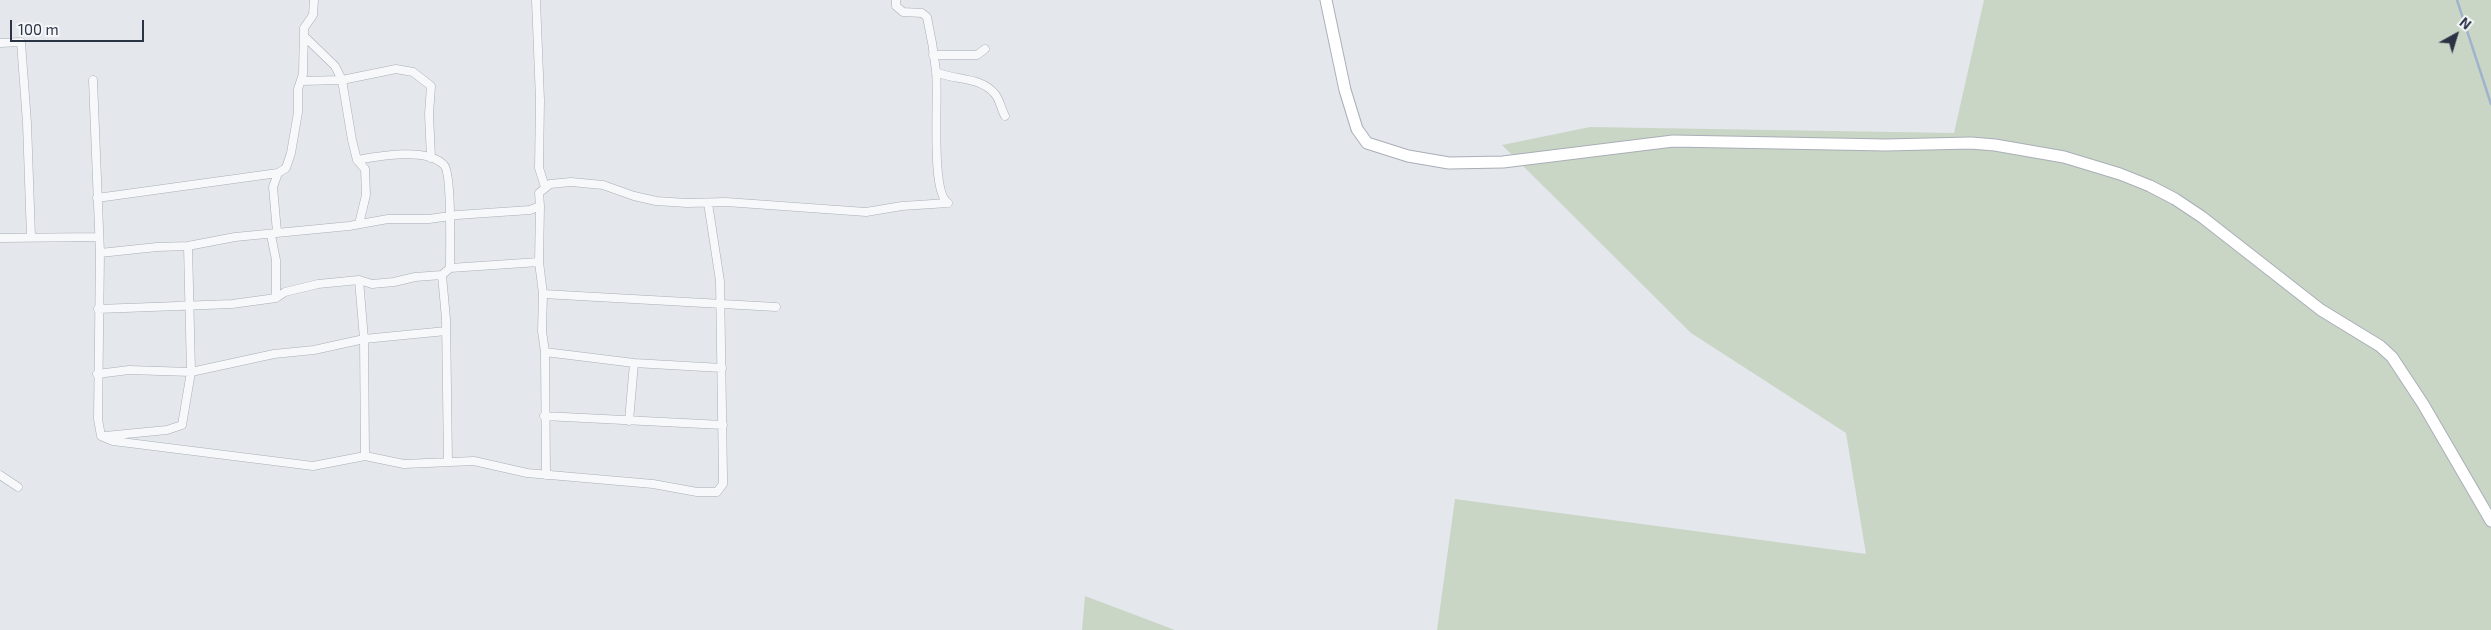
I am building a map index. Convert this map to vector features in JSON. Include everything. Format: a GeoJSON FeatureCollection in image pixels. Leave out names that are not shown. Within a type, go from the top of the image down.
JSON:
{"type":"FeatureCollection","features":[{"type":"Feature","properties":{"kind":"main road"},"geometry":{"type":"LineString","coordinates":[[1326,0],[1345,90],[1357,128],[1367,143],[1408,156],[1449,163],[1503,162],[1673,141],[1886,145],[1971,143],[1995,145],[2060,157],[2120,174],[2150,186],[2175,199],[2202,217],[2280,280],[2321,310],[2380,346],[2392,357],[2423,404],[2491,521]]}},
{"type":"Feature","properties":{"kind":"street"},"geometry":{"type":"LineString","coordinates":[[97,198],[278,172],[286,168],[291,153],[300,81],[304,28],[313,15],[314,0]]}},
{"type":"Feature","properties":{"kind":"street"},"geometry":{"type":"LineString","coordinates":[[536,0],[540,100],[539,168],[545,187]]}},
{"type":"Feature","properties":{"kind":"street"},"geometry":{"type":"LineString","coordinates":[[546,475],[544,416],[545,352],[542,331],[543,294],[539,262],[539,193],[545,187],[557,182],[603,184],[634,196],[656,201],[866,212],[902,206],[948,203],[942,196],[936,152],[936,72],[926,15],[903,12],[896,6],[896,0]]}},
{"type":"Feature","properties":{"kind":"street"},"geometry":{"type":"LineString","coordinates":[[304,36],[335,66],[342,80],[357,160],[365,169],[366,195],[359,224]]}},
{"type":"Feature","properties":{"kind":"street"},"geometry":{"type":"LineString","coordinates":[[0,43],[21,42],[27,123],[31,237]]}},
{"type":"Feature","properties":{"kind":"street"},"geometry":{"type":"LineString","coordinates":[[933,55],[977,55],[985,49]]}},
{"type":"Feature","properties":{"kind":"street"},"geometry":{"type":"LineString","coordinates":[[300,81],[342,80],[396,69],[413,72],[430,86],[431,158]]}},
{"type":"Feature","properties":{"kind":"street"},"geometry":{"type":"LineString","coordinates":[[936,72],[949,78],[968,79],[986,85],[996,96],[1005,116]]}},
{"type":"Feature","properties":{"kind":"street"},"geometry":{"type":"LineString","coordinates":[[93,80],[100,253],[100,300],[98,309],[96,374],[98,432],[106,440],[313,466],[365,456],[404,464],[474,461],[502,469],[546,475],[653,484],[697,492],[717,492],[722,484],[722,368],[718,258],[708,203]]}},
{"type":"Feature","properties":{"kind":"street"},"geometry":{"type":"LineString","coordinates":[[357,160],[415,154],[444,164],[448,172],[450,268]]}},
{"type":"Feature","properties":{"kind":"street"},"geometry":{"type":"LineString","coordinates":[[276,298],[273,187],[278,172]]}},
{"type":"Feature","properties":{"kind":"street"},"geometry":{"type":"LineString","coordinates":[[100,253],[188,246],[235,237],[359,224],[388,219],[429,219],[530,210],[540,206]]}},
{"type":"Feature","properties":{"kind":"street"},"geometry":{"type":"LineString","coordinates":[[0,238],[99,237]]}},
{"type":"Feature","properties":{"kind":"street"},"geometry":{"type":"LineString","coordinates":[[101,436],[128,435],[178,428],[185,418],[191,372],[188,246]]}},
{"type":"Feature","properties":{"kind":"street"},"geometry":{"type":"LineString","coordinates":[[98,309],[190,307],[276,298],[285,292],[303,287],[359,280],[372,284],[414,277],[442,275],[450,268],[539,262]]}},
{"type":"Feature","properties":{"kind":"street"},"geometry":{"type":"LineString","coordinates":[[442,275],[446,331],[448,462]]}},
{"type":"Feature","properties":{"kind":"street"},"geometry":{"type":"LineString","coordinates":[[359,280],[364,339],[365,456]]}},
{"type":"Feature","properties":{"kind":"street"},"geometry":{"type":"LineString","coordinates":[[543,294],[720,305],[755,304],[776,307]]}},
{"type":"Feature","properties":{"kind":"street"},"geometry":{"type":"LineString","coordinates":[[96,374],[129,370],[191,372],[274,354],[314,350],[364,339],[446,331]]}},
{"type":"Feature","properties":{"kind":"street"},"geometry":{"type":"LineString","coordinates":[[545,352],[634,363],[722,368]]}},
{"type":"Feature","properties":{"kind":"street"},"geometry":{"type":"LineString","coordinates":[[629,422],[634,363]]}},
{"type":"Feature","properties":{"kind":"street"},"geometry":{"type":"LineString","coordinates":[[544,416],[629,422],[723,425]]}},
{"type":"Feature","properties":{"kind":"street"},"geometry":{"type":"LineString","coordinates":[[0,475],[18,487]]}},
{"type":"Feature","properties":{"kind":"green space"},"geometry":{"type":"Polygon","coordinates":[[[1984,0],[2491,0],[2491,630],[1437,630],[1455,499],[1866,554],[1846,433],[1691,333],[1502,145],[1590,127],[1954,133],[1984,0]]]}},
{"type":"Feature","properties":{"kind":"green space"},"geometry":{"type":"Polygon","coordinates":[[[1085,596],[1175,630],[1082,630],[1085,596]]]}},
{"type":"Feature","properties":{"kind":"waterway"},"geometry":{"type":"LineString","coordinates":[[2457,0],[2491,104]]}}]}
